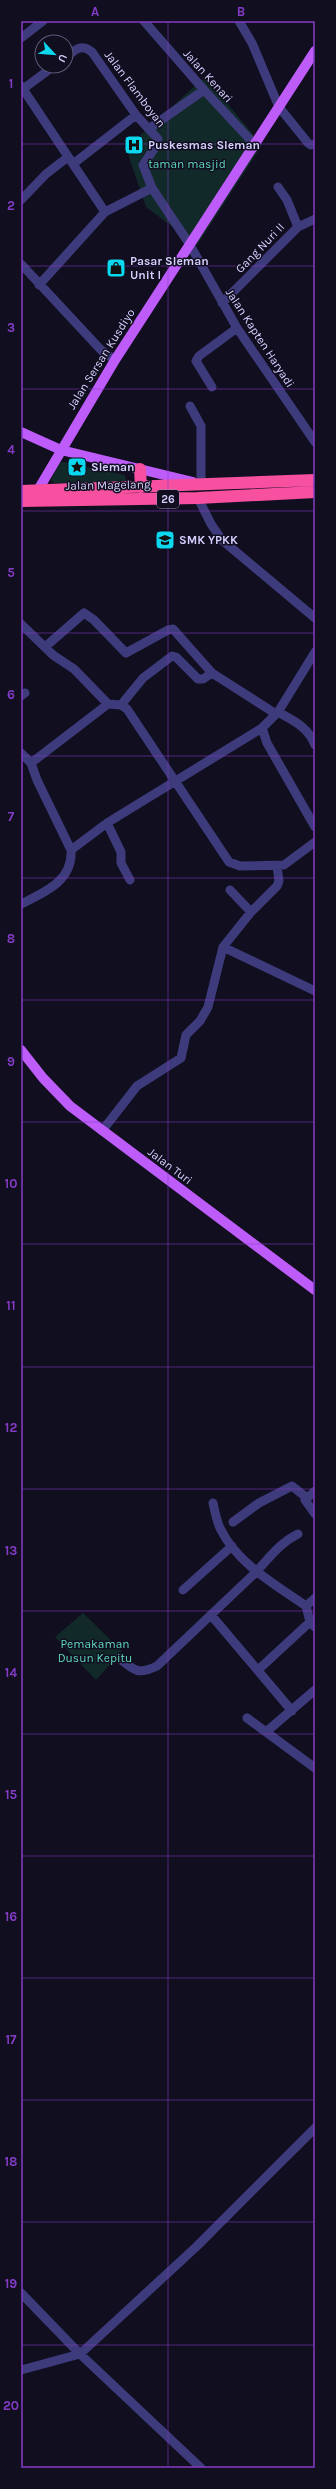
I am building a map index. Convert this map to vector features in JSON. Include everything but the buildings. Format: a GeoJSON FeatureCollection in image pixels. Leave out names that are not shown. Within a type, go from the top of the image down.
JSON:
{"type":"FeatureCollection","features":[{"type":"Feature","properties":{"kind":"highway"},"geometry":{"type":"LineString","coordinates":[[140,469],[141,487]]}},
{"type":"Feature","properties":{"kind":"highway","name":"Jalan Magelang"},"geometry":{"type":"LineString","coordinates":[[21,491],[315,480]]}},
{"type":"Feature","properties":{"kind":"highway","name":"Jalan Magelang"},"geometry":{"type":"LineString","coordinates":[[21,501],[198,498],[315,492]]}},
{"type":"Feature","properties":{"kind":"main road","name":"Jalan Sersan Kusdiyo"},"geometry":{"type":"LineString","coordinates":[[38,490],[115,360],[315,51]]}},
{"type":"Feature","properties":{"kind":"main road"},"geometry":{"type":"LineString","coordinates":[[21,432],[61,450],[201,484]]}},
{"type":"Feature","properties":{"kind":"main road","name":"Jalan Turi"},"geometry":{"type":"LineString","coordinates":[[21,1050],[42,1078],[70,1106],[315,1290]]}},
{"type":"Feature","properties":{"kind":"street"},"geometry":{"type":"LineString","coordinates":[[21,38],[42,21]]}},
{"type":"Feature","properties":{"kind":"street","name":"Jalan Kenari"},"geometry":{"type":"LineString","coordinates":[[144,21],[204,90],[255,145]]}},
{"type":"Feature","properties":{"kind":"street"},"geometry":{"type":"LineString","coordinates":[[239,21],[252,43],[279,107],[308,143],[311,145],[315,144]]}},
{"type":"Feature","properties":{"kind":"street","name":"Jalan Flamboyan"},"geometry":{"type":"LineString","coordinates":[[74,51],[79,47],[84,47],[92,52],[136,114],[150,128],[158,139],[157,143],[144,162],[142,169],[152,188],[190,245]]}},
{"type":"Feature","properties":{"kind":"street"},"geometry":{"type":"LineString","coordinates":[[42,74],[22,88],[105,212]]}},
{"type":"Feature","properties":{"kind":"street"},"geometry":{"type":"LineString","coordinates":[[150,128],[204,90]]}},
{"type":"Feature","properties":{"kind":"street"},"geometry":{"type":"LineString","coordinates":[[21,200],[46,174],[71,160],[136,114]]}},
{"type":"Feature","properties":{"kind":"street"},"geometry":{"type":"LineString","coordinates":[[278,187],[287,200],[298,227],[315,219]]}},
{"type":"Feature","properties":{"kind":"street"},"geometry":{"type":"LineString","coordinates":[[39,285],[105,212],[152,188]]}},
{"type":"Feature","properties":{"kind":"street","name":"Gang Nuri II"},"geometry":{"type":"LineString","coordinates":[[222,304],[298,227]]}},
{"type":"Feature","properties":{"kind":"street","name":"Jalan Kapten Haryadi"},"geometry":{"type":"LineString","coordinates":[[190,245],[222,304],[237,328],[315,442]]}},
{"type":"Feature","properties":{"kind":"street"},"geometry":{"type":"LineString","coordinates":[[21,264],[101,350],[115,360]]}},
{"type":"Feature","properties":{"kind":"street"},"geometry":{"type":"LineString","coordinates":[[212,387],[196,361],[199,356],[237,328]]}},
{"type":"Feature","properties":{"kind":"street"},"geometry":{"type":"LineString","coordinates":[[190,406],[201,426],[201,484]]}},
{"type":"Feature","properties":{"kind":"street"},"geometry":{"type":"LineString","coordinates":[[198,498],[211,524],[222,540],[315,618]]}},
{"type":"Feature","properties":{"kind":"street"},"geometry":{"type":"LineString","coordinates":[[45,647],[84,613],[94,620],[126,653],[168,630],[173,629],[212,673],[277,713],[300,724],[312,737],[315,745]]}},
{"type":"Feature","properties":{"kind":"street"},"geometry":{"type":"LineString","coordinates":[[21,624],[45,647],[74,669],[108,704],[120,705],[132,716],[174,782],[229,862],[240,866],[277,866],[291,862],[315,842]]}},
{"type":"Feature","properties":{"kind":"street"},"geometry":{"type":"LineString","coordinates":[[120,705],[143,678],[172,656],[176,657],[198,679],[203,679],[212,673]]}},
{"type":"Feature","properties":{"kind":"street"},"geometry":{"type":"LineString","coordinates":[[71,850],[107,823],[262,728],[277,713],[314,657]]}},
{"type":"Feature","properties":{"kind":"street"},"geometry":{"type":"LineString","coordinates":[[31,763],[108,704]]}},
{"type":"Feature","properties":{"kind":"street"},"geometry":{"type":"LineString","coordinates":[[262,728],[267,743],[315,827]]}},
{"type":"Feature","properties":{"kind":"street"},"geometry":{"type":"LineString","coordinates":[[21,753],[31,763],[37,780],[71,850],[69,867],[64,877],[52,889],[21,904]]}},
{"type":"Feature","properties":{"kind":"street"},"geometry":{"type":"LineString","coordinates":[[107,823],[120,852],[121,863],[130,880]]}},
{"type":"Feature","properties":{"kind":"street"},"geometry":{"type":"LineString","coordinates":[[102,1131],[137,1086],[174,1064],[182,1056],[182,1047],[186,1035],[200,1021],[208,1008],[224,947],[251,912],[278,884],[277,866]]}},
{"type":"Feature","properties":{"kind":"street"},"geometry":{"type":"LineString","coordinates":[[230,890],[251,912]]}},
{"type":"Feature","properties":{"kind":"street"},"geometry":{"type":"LineString","coordinates":[[224,947],[315,991]]}},
{"type":"Feature","properties":{"kind":"street"},"geometry":{"type":"LineString","coordinates":[[233,1522],[259,1503],[292,1486],[307,1498]]}},
{"type":"Feature","properties":{"kind":"street"},"geometry":{"type":"LineString","coordinates":[[307,1498],[315,1491]]}},
{"type":"Feature","properties":{"kind":"street"},"geometry":{"type":"LineString","coordinates":[[307,1498],[306,1502],[315,1514]]}},
{"type":"Feature","properties":{"kind":"street"},"geometry":{"type":"LineString","coordinates":[[213,1503],[220,1530],[232,1546],[256,1572],[306,1606],[312,1624],[258,1670]]}},
{"type":"Feature","properties":{"kind":"street"},"geometry":{"type":"LineString","coordinates":[[119,1658],[133,1670],[144,1672],[157,1666],[256,1572],[272,1553],[298,1534]]}},
{"type":"Feature","properties":{"kind":"street"},"geometry":{"type":"LineString","coordinates":[[183,1590],[232,1546]]}},
{"type":"Feature","properties":{"kind":"street"},"geometry":{"type":"LineString","coordinates":[[306,1606],[315,1598]]}},
{"type":"Feature","properties":{"kind":"street"},"geometry":{"type":"LineString","coordinates":[[211,1615],[292,1711]]}},
{"type":"Feature","properties":{"kind":"street"},"geometry":{"type":"LineString","coordinates":[[266,1732],[315,1690]]}},
{"type":"Feature","properties":{"kind":"street"},"geometry":{"type":"LineString","coordinates":[[247,1718],[315,1768]]}},
{"type":"Feature","properties":{"kind":"street"},"geometry":{"type":"LineString","coordinates":[[21,2370],[80,2354],[196,2247],[315,2128]]}},
{"type":"Feature","properties":{"kind":"street"},"geometry":{"type":"LineString","coordinates":[[21,2293],[80,2354],[201,2468]]}},
{"type":"Feature","properties":{"kind":"green space","name":"taman masjid"},"geometry":{"type":"Polygon","coordinates":[[[205,77],[262,145],[197,245],[146,207],[126,148],[205,77]]]}},
{"type":"Feature","properties":{"kind":"green space"},"geometry":{"type":"Polygon","coordinates":[[[63,462],[125,475],[126,482],[54,483],[51,480],[59,464],[63,462]]]}},
{"type":"Feature","properties":{"kind":"green space","name":"Pemakaman Dusun Kepitu"},"geometry":{"type":"Polygon","coordinates":[[[83,1613],[122,1651],[96,1680],[55,1637],[83,1613]]]}},
{"type":"Feature","properties":{"kind":"place","name":"Puskesmas Sleman"},"geometry":{"type":"Point","coordinates":[134,145]}},
{"type":"Feature","properties":{"kind":"place","name":"Pasar Sleman Unit I"},"geometry":{"type":"Point","coordinates":[116,268]}},
{"type":"Feature","properties":{"kind":"place","name":"Sleman"},"geometry":{"type":"Point","coordinates":[77,467]}},
{"type":"Feature","properties":{"kind":"place","name":"SMK YPKK"},"geometry":{"type":"Point","coordinates":[165,540]}}]}
